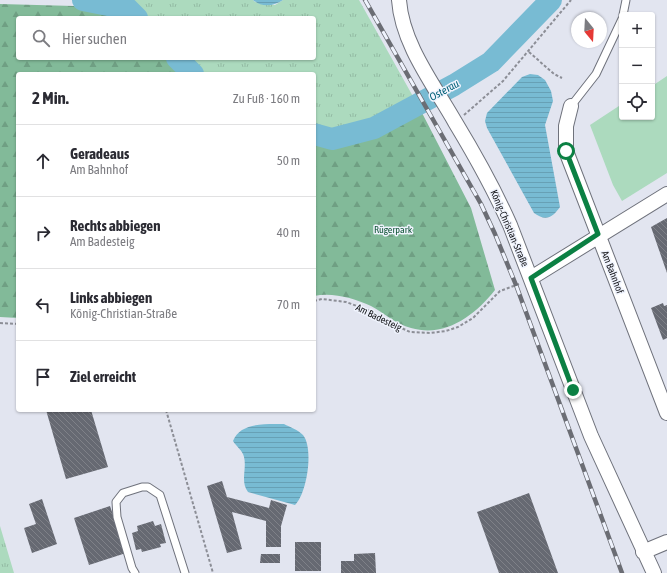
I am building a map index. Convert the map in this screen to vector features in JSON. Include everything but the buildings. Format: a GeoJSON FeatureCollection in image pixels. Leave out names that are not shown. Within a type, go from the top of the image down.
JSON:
{"type":"FeatureCollection","features":[{"type":"Feature","properties":{"kind":"street","name":"König-Christian-Straße"},"geometry":{"type":"LineString","coordinates":[[399,0],[403,20],[414,49],[431,84],[455,120],[494,191],[531,278],[591,436],[643,552],[654,573]]}},
{"type":"Feature","properties":{"kind":"street","name":"Am Bahnhof"},"geometry":{"type":"LineString","coordinates":[[571,106],[566,126],[566,151],[667,413]]}},
{"type":"Feature","properties":{"kind":"street"},"geometry":{"type":"LineString","coordinates":[[531,278],[598,234],[667,194]]}},
{"type":"Feature","properties":{"kind":"street"},"geometry":{"type":"LineString","coordinates":[[643,552],[667,542]]}},
{"type":"Feature","properties":{"kind":"lane"},"geometry":{"type":"LineString","coordinates":[[624,12],[626,0]]}},
{"type":"Feature","properties":{"kind":"lane"},"geometry":{"type":"LineString","coordinates":[[571,106],[596,74],[619,25]]}},
{"type":"Feature","properties":{"kind":"lane"},"geometry":{"type":"LineString","coordinates":[[135,573],[132,568],[117,517],[116,502],[123,493],[142,487],[148,487],[160,495],[182,573]]}},
{"type":"Feature","properties":{"kind":"path"},"geometry":{"type":"LineString","coordinates":[[455,120],[464,116],[503,81],[529,52],[571,0]]}},
{"type":"Feature","properties":{"kind":"path"},"geometry":{"type":"LineString","coordinates":[[529,52],[554,74],[562,78]]}},
{"type":"Feature","properties":{"kind":"path","name":"Am Badesteig"},"geometry":{"type":"LineString","coordinates":[[316,300],[322,299],[346,302],[368,310],[395,326],[410,332],[446,332],[474,318],[500,291],[531,278]]}},
{"type":"Feature","properties":{"kind":"path"},"geometry":{"type":"LineString","coordinates":[[0,323],[16,324]]}},
{"type":"Feature","properties":{"kind":"path"},"geometry":{"type":"LineString","coordinates":[[167,412],[213,573]]}},
{"type":"Feature","properties":{"kind":"green space"},"geometry":{"type":"Polygon","coordinates":[[[117,0],[253,0],[255,2],[275,5],[283,0],[359,0],[415,100],[373,121],[333,132],[316,127],[316,72],[200,72],[196,70],[186,60],[316,60],[316,16],[143,16],[131,3],[117,0]]]}},
{"type":"Feature","properties":{"kind":"green space"},"geometry":{"type":"Polygon","coordinates":[[[0,4],[74,6],[124,15],[125,16],[16,16],[16,60],[171,60],[183,72],[16,72],[16,318],[0,317],[0,4]]]}},
{"type":"Feature","properties":{"kind":"green space"},"geometry":{"type":"Polygon","coordinates":[[[667,76],[667,173],[622,201],[613,185],[590,125],[619,106],[619,120],[655,120],[655,84],[667,76]]]}},
{"type":"Feature","properties":{"kind":"green space","name":"Rügerpark"},"geometry":{"type":"Polygon","coordinates":[[[420,109],[471,208],[495,290],[469,316],[448,327],[436,330],[411,328],[357,300],[335,295],[316,296],[316,140],[331,144],[377,132],[420,109]]]}},
{"type":"Feature","properties":{"kind":"green space"},"geometry":{"type":"Polygon","coordinates":[[[0,526],[14,573],[0,573],[0,526]]]}},
{"type":"Feature","properties":{"kind":"water"},"geometry":{"type":"Polygon","coordinates":[[[253,0],[283,0],[276,4],[264,5],[253,0]]]}},
{"type":"Feature","properties":{"kind":"water"},"geometry":{"type":"Polygon","coordinates":[[[530,74],[538,75],[545,80],[551,91],[553,101],[545,125],[560,207],[552,216],[546,218],[538,216],[534,213],[487,128],[485,121],[487,113],[522,77],[530,74]]]}},
{"type":"Feature","properties":{"kind":"water"},"geometry":{"type":"Polygon","coordinates":[[[262,424],[284,424],[303,435],[308,450],[308,471],[306,481],[303,491],[295,505],[248,492],[244,484],[245,461],[241,451],[233,441],[242,430],[248,427],[262,424]]]}},
{"type":"Feature","properties":{"kind":"waterway","name":"Osterau"},"geometry":{"type":"LineString","coordinates":[[83,0],[128,9],[135,16]]}},
{"type":"Feature","properties":{"kind":"waterway","name":"Osterau"},"geometry":{"type":"LineString","coordinates":[[316,135],[332,139],[374,128],[454,85],[491,62],[551,0]]}},
{"type":"Feature","properties":{"kind":"waterway","name":"Osterau"},"geometry":{"type":"LineString","coordinates":[[179,60],[191,72]]}},
{"type":"Feature","properties":{"kind":"railway"},"geometry":{"type":"LineString","coordinates":[[365,0],[481,204],[495,234],[516,285],[622,573]]}},
{"type":"Feature","properties":{"kind":"route"},"geometry":{"type":"LineString","coordinates":[[566,151],[598,234],[574,252],[531,278],[573,390]]}}]}
